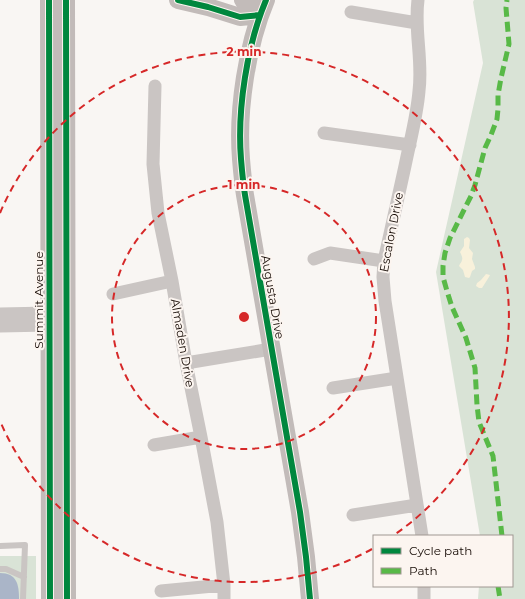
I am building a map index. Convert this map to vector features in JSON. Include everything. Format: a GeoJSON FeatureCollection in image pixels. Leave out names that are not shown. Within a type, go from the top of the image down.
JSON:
{"type":"FeatureCollection","features":[{"type":"Feature","properties":{"kind":"main road","name":"Summit Avenue"},"geometry":{"type":"LineString","coordinates":[[49,0],[50,599]]}},
{"type":"Feature","properties":{"kind":"main road"},"geometry":{"type":"LineString","coordinates":[[66,0],[67,599]]}},
{"type":"Feature","properties":{"kind":"main road"},"geometry":{"type":"LineString","coordinates":[[178,0],[240,17],[263,7]]}},
{"type":"Feature","properties":{"kind":"main road"},"geometry":{"type":"LineString","coordinates":[[243,0],[263,7]]}},
{"type":"Feature","properties":{"kind":"main road","name":"Augusta Drive"},"geometry":{"type":"LineString","coordinates":[[263,7],[251,49],[245,81],[241,119],[241,158],[245,195],[300,512],[310,599]]}},
{"type":"Feature","properties":{"kind":"street","name":"Escalon Drive"},"geometry":{"type":"LineString","coordinates":[[418,0],[417,23],[420,63],[418,104],[384,261],[382,277],[422,535]]}},
{"type":"Feature","properties":{"kind":"street"},"geometry":{"type":"LineString","coordinates":[[351,12],[417,23]]}},
{"type":"Feature","properties":{"kind":"street","name":"Almaden Drive"},"geometry":{"type":"LineString","coordinates":[[155,86],[153,164],[158,213],[217,522],[224,585],[224,599]]}},
{"type":"Feature","properties":{"kind":"street"},"geometry":{"type":"LineString","coordinates":[[324,132],[410,145]]}},
{"type":"Feature","properties":{"kind":"street"},"geometry":{"type":"LineString","coordinates":[[314,259],[330,253],[384,261]]}},
{"type":"Feature","properties":{"kind":"street"},"geometry":{"type":"LineString","coordinates":[[113,294],[172,281]]}},
{"type":"Feature","properties":{"kind":"street"},"geometry":{"type":"LineString","coordinates":[[0,314],[49,319]]}},
{"type":"Feature","properties":{"kind":"street"},"geometry":{"type":"LineString","coordinates":[[0,326],[49,319]]}},
{"type":"Feature","properties":{"kind":"street"},"geometry":{"type":"LineString","coordinates":[[186,363],[271,349]]}},
{"type":"Feature","properties":{"kind":"street"},"geometry":{"type":"LineString","coordinates":[[333,388],[397,378]]}},
{"type":"Feature","properties":{"kind":"street"},"geometry":{"type":"LineString","coordinates":[[154,445],[201,437]]}},
{"type":"Feature","properties":{"kind":"street"},"geometry":{"type":"LineString","coordinates":[[353,515],[417,505]]}},
{"type":"Feature","properties":{"kind":"street"},"geometry":{"type":"LineString","coordinates":[[161,591],[224,585]]}},
{"type":"Feature","properties":{"kind":"street"},"geometry":{"type":"LineString","coordinates":[[424,587],[424,599]]}},
{"type":"Feature","properties":{"kind":"lane"},"geometry":{"type":"LineString","coordinates":[[0,546],[25,545],[23,599]]}},
{"type":"Feature","properties":{"kind":"lane"},"geometry":{"type":"LineString","coordinates":[[0,569],[6,569],[24,577]]}},
{"type":"Feature","properties":{"kind":"shaded area"},"geometry":{"type":"Polygon","coordinates":[[[474,0],[525,0],[525,599],[478,599],[479,587],[513,587],[513,535],[480,535],[436,272],[483,63],[473,2],[474,0]]]}},
{"type":"Feature","properties":{"kind":"shaded area"},"geometry":{"type":"Polygon","coordinates":[[[0,556],[36,556],[36,599],[0,599],[0,556]]]}},
{"type":"Feature","properties":{"kind":"sand"},"geometry":{"type":"Polygon","coordinates":[[[467,237],[470,240],[469,248],[473,253],[472,259],[475,267],[469,278],[465,277],[463,270],[459,266],[462,261],[460,252],[464,246],[464,239],[467,237]]]}},
{"type":"Feature","properties":{"kind":"sand"},"geometry":{"type":"Polygon","coordinates":[[[486,274],[490,275],[482,288],[479,288],[476,286],[477,283],[486,274]]]}},
{"type":"Feature","properties":{"kind":"water"},"geometry":{"type":"Polygon","coordinates":[[[0,573],[10,575],[16,581],[19,599],[0,599],[0,573]]]}},
{"type":"Feature","properties":{"kind":"marked path"},"geometry":{"type":"LineString","coordinates":[[502,535],[493,456],[479,422],[475,368],[466,338],[452,307],[443,277],[443,266],[445,253],[450,238],[471,196],[485,148],[497,119],[498,95],[509,44],[506,8],[507,0]]}},
{"type":"Feature","properties":{"kind":"marked path"},"geometry":{"type":"LineString","coordinates":[[498,587],[500,599]]}},
{"type":"Feature","properties":{"kind":"cycle path"},"geometry":{"type":"LineString","coordinates":[[49,0],[50,599]]}},
{"type":"Feature","properties":{"kind":"cycle path"},"geometry":{"type":"LineString","coordinates":[[66,0],[67,599]]}},
{"type":"Feature","properties":{"kind":"cycle path"},"geometry":{"type":"LineString","coordinates":[[178,0],[240,17],[260,15]]}},
{"type":"Feature","properties":{"kind":"cycle path"},"geometry":{"type":"LineString","coordinates":[[266,0],[259,18],[245,78],[242,99],[240,140],[241,159],[245,195],[300,512],[310,599]]}}]}
